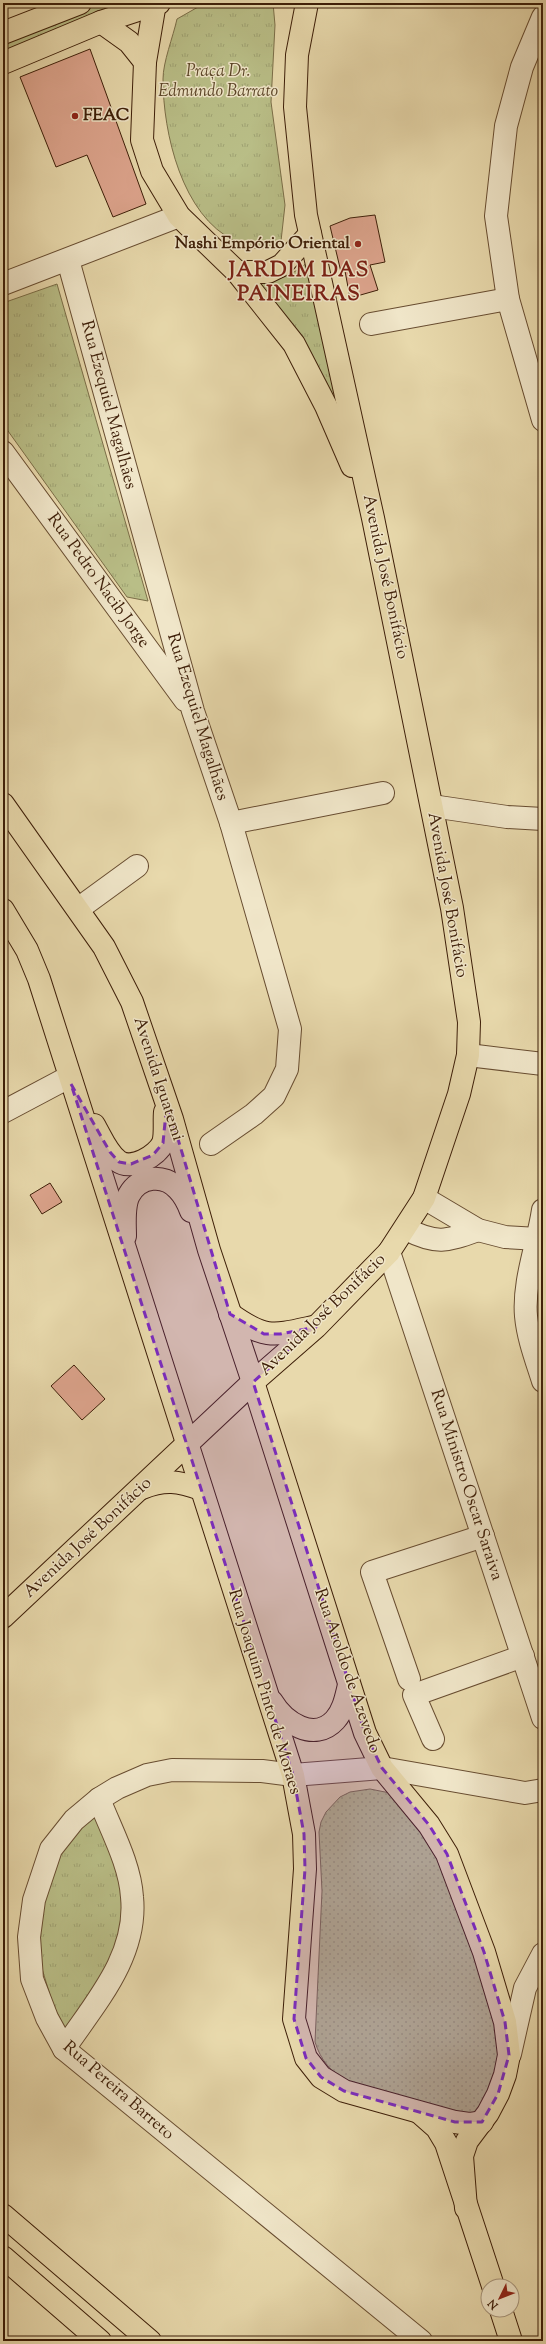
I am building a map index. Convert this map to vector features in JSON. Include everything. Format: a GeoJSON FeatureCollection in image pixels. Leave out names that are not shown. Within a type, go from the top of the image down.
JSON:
{"type":"FeatureCollection","features":[{"type":"Feature","properties":{"kind":"main road"},"geometry":{"type":"LineString","coordinates":[[3,33],[80,3]]}},
{"type":"Feature","properties":{"kind":"main road"},"geometry":{"type":"LineString","coordinates":[[3,63],[101,22],[156,3],[145,62],[142,140],[152,171],[179,216],[237,272],[294,344],[326,406],[373,518]]}},
{"type":"Feature","properties":{"kind":"main road"},"geometry":{"type":"LineString","coordinates":[[296,3],[297,55]]}},
{"type":"Feature","properties":{"kind":"main road","name":"Avenida José Bonifácio"},"geometry":{"type":"LineString","coordinates":[[3,1617],[254,1382],[316,1327],[389,1252],[406,1229],[424,1198],[459,1094],[468,1055],[469,1022],[458,944],[432,806],[373,518],[306,215],[295,107],[297,55],[307,3]]}},
{"type":"Feature","properties":{"kind":"main road"},"geometry":{"type":"LineString","coordinates":[[101,22],[129,42],[145,62]]}},
{"type":"Feature","properties":{"kind":"main road"},"geometry":{"type":"LineString","coordinates":[[237,272],[268,272],[282,265],[310,234]]}},
{"type":"Feature","properties":{"kind":"main road","name":"Avenida Iguatemi"},"geometry":{"type":"LineString","coordinates":[[3,804],[104,947],[132,1002],[166,1102],[209,1250],[254,1382]]}},
{"type":"Feature","properties":{"kind":"main road"},"geometry":{"type":"LineString","coordinates":[[3,910],[30,958],[187,1446]]}},
{"type":"Feature","properties":{"kind":"main road"},"geometry":{"type":"LineString","coordinates":[[70,1080],[110,1152],[119,1162],[131,1164],[153,1155],[163,1143],[166,1102]]}},
{"type":"Feature","properties":{"kind":"main road"},"geometry":{"type":"LineString","coordinates":[[126,1254],[125,1226],[128,1197],[137,1184],[143,1180],[154,1178],[164,1179],[178,1188],[186,1200],[209,1250]]}},
{"type":"Feature","properties":{"kind":"main road"},"geometry":{"type":"LineString","coordinates":[[230,1314],[250,1328],[264,1334],[280,1334],[316,1327]]}},
{"type":"Feature","properties":{"kind":"main road","name":"Rua Aroldo de Azevedo"},"geometry":{"type":"LineString","coordinates":[[254,1382],[365,1733],[382,1768],[428,1825],[447,1854],[457,1876],[505,2022],[510,2055],[498,2094],[482,2122],[467,2141],[462,2156],[466,2208]]}},
{"type":"Feature","properties":{"kind":"main road","name":"Rua Joaquim Pinto de Moraes"},"geometry":{"type":"LineString","coordinates":[[187,1446],[293,1775],[304,1834],[305,1869],[294,2019],[298,2039],[306,2058],[321,2077],[344,2091],[455,2122],[469,2124],[482,2122]]}},
{"type":"Feature","properties":{"kind":"main road"},"geometry":{"type":"LineString","coordinates":[[141,1488],[157,1482],[181,1482],[201,1489]]}},
{"type":"Feature","properties":{"kind":"main road"},"geometry":{"type":"LineString","coordinates":[[265,1691],[278,1713],[296,1727],[319,1729],[335,1720],[344,1704],[349,1686]]}},
{"type":"Feature","properties":{"kind":"main road"},"geometry":{"type":"LineString","coordinates":[[415,2110],[437,2128],[446,2143],[466,2208],[490,2278]]}},
{"type":"Feature","properties":{"kind":"main road"},"geometry":{"type":"LineString","coordinates":[[3,2215],[150,2341]]}},
{"type":"Feature","properties":{"kind":"main road"},"geometry":{"type":"LineString","coordinates":[[3,2256],[100,2341]]}},
{"type":"Feature","properties":{"kind":"main road"},"geometry":{"type":"LineString","coordinates":[[504,2318],[511,2341]]}},
{"type":"Feature","properties":{"kind":"street"},"geometry":{"type":"LineString","coordinates":[[543,17],[522,67],[506,126],[496,216],[508,299],[543,420]]}},
{"type":"Feature","properties":{"kind":"street"},"geometry":{"type":"LineString","coordinates":[[3,284],[179,216]]}},
{"type":"Feature","properties":{"kind":"street","name":"Rua Ezequiel Magalhães"},"geometry":{"type":"LineString","coordinates":[[68,260],[193,711],[231,823],[290,1029],[287,1069],[274,1096],[254,1114],[211,1144]]}},
{"type":"Feature","properties":{"kind":"street"},"geometry":{"type":"LineString","coordinates":[[371,324],[508,299]]}},
{"type":"Feature","properties":{"kind":"street","name":"Rua Pedro Nacib Jorge"},"geometry":{"type":"LineString","coordinates":[[3,452],[193,711]]}},
{"type":"Feature","properties":{"kind":"street"},"geometry":{"type":"LineString","coordinates":[[231,823],[383,793]]}},
{"type":"Feature","properties":{"kind":"street"},"geometry":{"type":"LineString","coordinates":[[432,806],[507,817],[543,819]]}},
{"type":"Feature","properties":{"kind":"street"},"geometry":{"type":"LineString","coordinates":[[78,910],[137,866]]}},
{"type":"Feature","properties":{"kind":"street"},"geometry":{"type":"LineString","coordinates":[[468,1055],[543,1064]]}},
{"type":"Feature","properties":{"kind":"street"},"geometry":{"type":"LineString","coordinates":[[3,1112],[70,1080]]}},
{"type":"Feature","properties":{"kind":"street"},"geometry":{"type":"LineString","coordinates":[[424,1198],[478,1230],[505,1237],[538,1239]]}},
{"type":"Feature","properties":{"kind":"street"},"geometry":{"type":"LineString","coordinates":[[543,1210],[527,1292],[536,1334],[543,1381]]}},
{"type":"Feature","properties":{"kind":"street"},"geometry":{"type":"LineString","coordinates":[[406,1229],[423,1238],[446,1241],[478,1230]]}},
{"type":"Feature","properties":{"kind":"street","name":"Rua Ministro Oscar Saraiva"},"geometry":{"type":"LineString","coordinates":[[389,1252],[543,1718]]}},
{"type":"Feature","properties":{"kind":"street"},"geometry":{"type":"LineString","coordinates":[[409,1679],[372,1572],[483,1536]]}},
{"type":"Feature","properties":{"kind":"street"},"geometry":{"type":"LineString","coordinates":[[432,1739],[414,1695],[523,1656]]}},
{"type":"Feature","properties":{"kind":"street","name":"Rua Pereira Barreto"},"geometry":{"type":"LineString","coordinates":[[421,2341],[64,2048],[47,2018],[32,1979],[30,1929],[34,1900],[51,1850],[74,1820],[99,1799],[117,1788],[147,1775],[172,1770],[262,1771],[293,1775],[382,1768],[525,1793],[543,1790]]}},
{"type":"Feature","properties":{"kind":"street"},"geometry":{"type":"LineString","coordinates":[[64,2048],[121,1962],[132,1932],[132,1896],[124,1863],[99,1799]]}},
{"type":"Feature","properties":{"kind":"street"},"geometry":{"type":"LineString","coordinates":[[510,2055],[526,1988],[543,1954]]}},
{"type":"Feature","properties":{"kind":"highlighted area"},"geometry":{"type":"Polygon","coordinates":[[[71,1084],[110,1152],[119,1162],[131,1164],[153,1155],[163,1143],[167,1102],[230,1314],[264,1334],[280,1334],[316,1327],[253,1382],[365,1733],[382,1768],[429,1825],[447,1854],[484,1952],[505,2022],[509,2055],[498,2094],[482,2122],[455,2122],[344,2091],[321,2077],[306,2058],[294,2019],[305,1869],[304,1834],[293,1775],[71,1084]]]}},
{"type":"Feature","properties":{"kind":"green space"},"geometry":{"type":"Polygon","coordinates":[[[97,3],[145,3],[3,60],[3,38],[97,3]]]}},
{"type":"Feature","properties":{"kind":"green space","name":"Praça Dr. Edmundo Barrato"},"geometry":{"type":"Polygon","coordinates":[[[205,3],[273,3],[275,25],[271,102],[285,205],[281,241],[271,246],[253,248],[245,246],[217,229],[201,213],[189,193],[179,171],[172,147],[164,100],[163,72],[166,57],[177,19],[205,3]]]}},
{"type":"Feature","properties":{"kind":"green space"},"geometry":{"type":"Polygon","coordinates":[[[308,262],[347,436],[257,283],[285,277],[308,262]]]}},
{"type":"Feature","properties":{"kind":"green space"},"geometry":{"type":"Polygon","coordinates":[[[57,284],[148,601],[127,597],[3,424],[3,303],[57,284]]]}},
{"type":"Feature","properties":{"kind":"green space"},"geometry":{"type":"Polygon","coordinates":[[[370,1789],[390,1793],[404,1806],[446,1868],[502,2038],[490,2098],[472,2116],[348,2081],[327,2065],[317,2049],[315,2042],[322,1891],[319,1832],[321,1822],[326,1812],[340,1797],[350,1792],[370,1789]]]}},
{"type":"Feature","properties":{"kind":"green space"},"geometry":{"type":"Polygon","coordinates":[[[98,1813],[125,1887],[116,1962],[65,2028],[53,2005],[37,1952],[43,1902],[54,1862],[73,1832],[98,1813]]]}},
{"type":"Feature","properties":{"kind":"building","name":"FEAC"},"geometry":{"type":"Polygon","coordinates":[[[90,49],[146,204],[113,217],[87,155],[56,167],[20,77],[90,49]]]}},
{"type":"Feature","properties":{"kind":"building","name":"Nashi Empório Oriental"},"geometry":{"type":"Polygon","coordinates":[[[375,215],[385,262],[370,265],[378,290],[350,298],[345,271],[341,272],[330,226],[350,218],[375,215]]]}},
{"type":"Feature","properties":{"kind":"building"},"geometry":{"type":"Polygon","coordinates":[[[50,1183],[62,1202],[42,1214],[30,1195],[50,1183]]]}},
{"type":"Feature","properties":{"kind":"building"},"geometry":{"type":"Polygon","coordinates":[[[74,1365],[105,1399],[82,1420],[51,1386],[74,1365]]]}},
{"type":"Feature","properties":{"kind":"place","name":"FEAC"},"geometry":{"type":"Point","coordinates":[75,116]}},
{"type":"Feature","properties":{"kind":"place","name":"Nashi Empório Oriental"},"geometry":{"type":"Point","coordinates":[358,244]}},
{"type":"Feature","properties":{"kind":"district","name":"JARDIM DAS PAINEIRAS"},"geometry":{"type":"Point","coordinates":[299,283]}}]}
